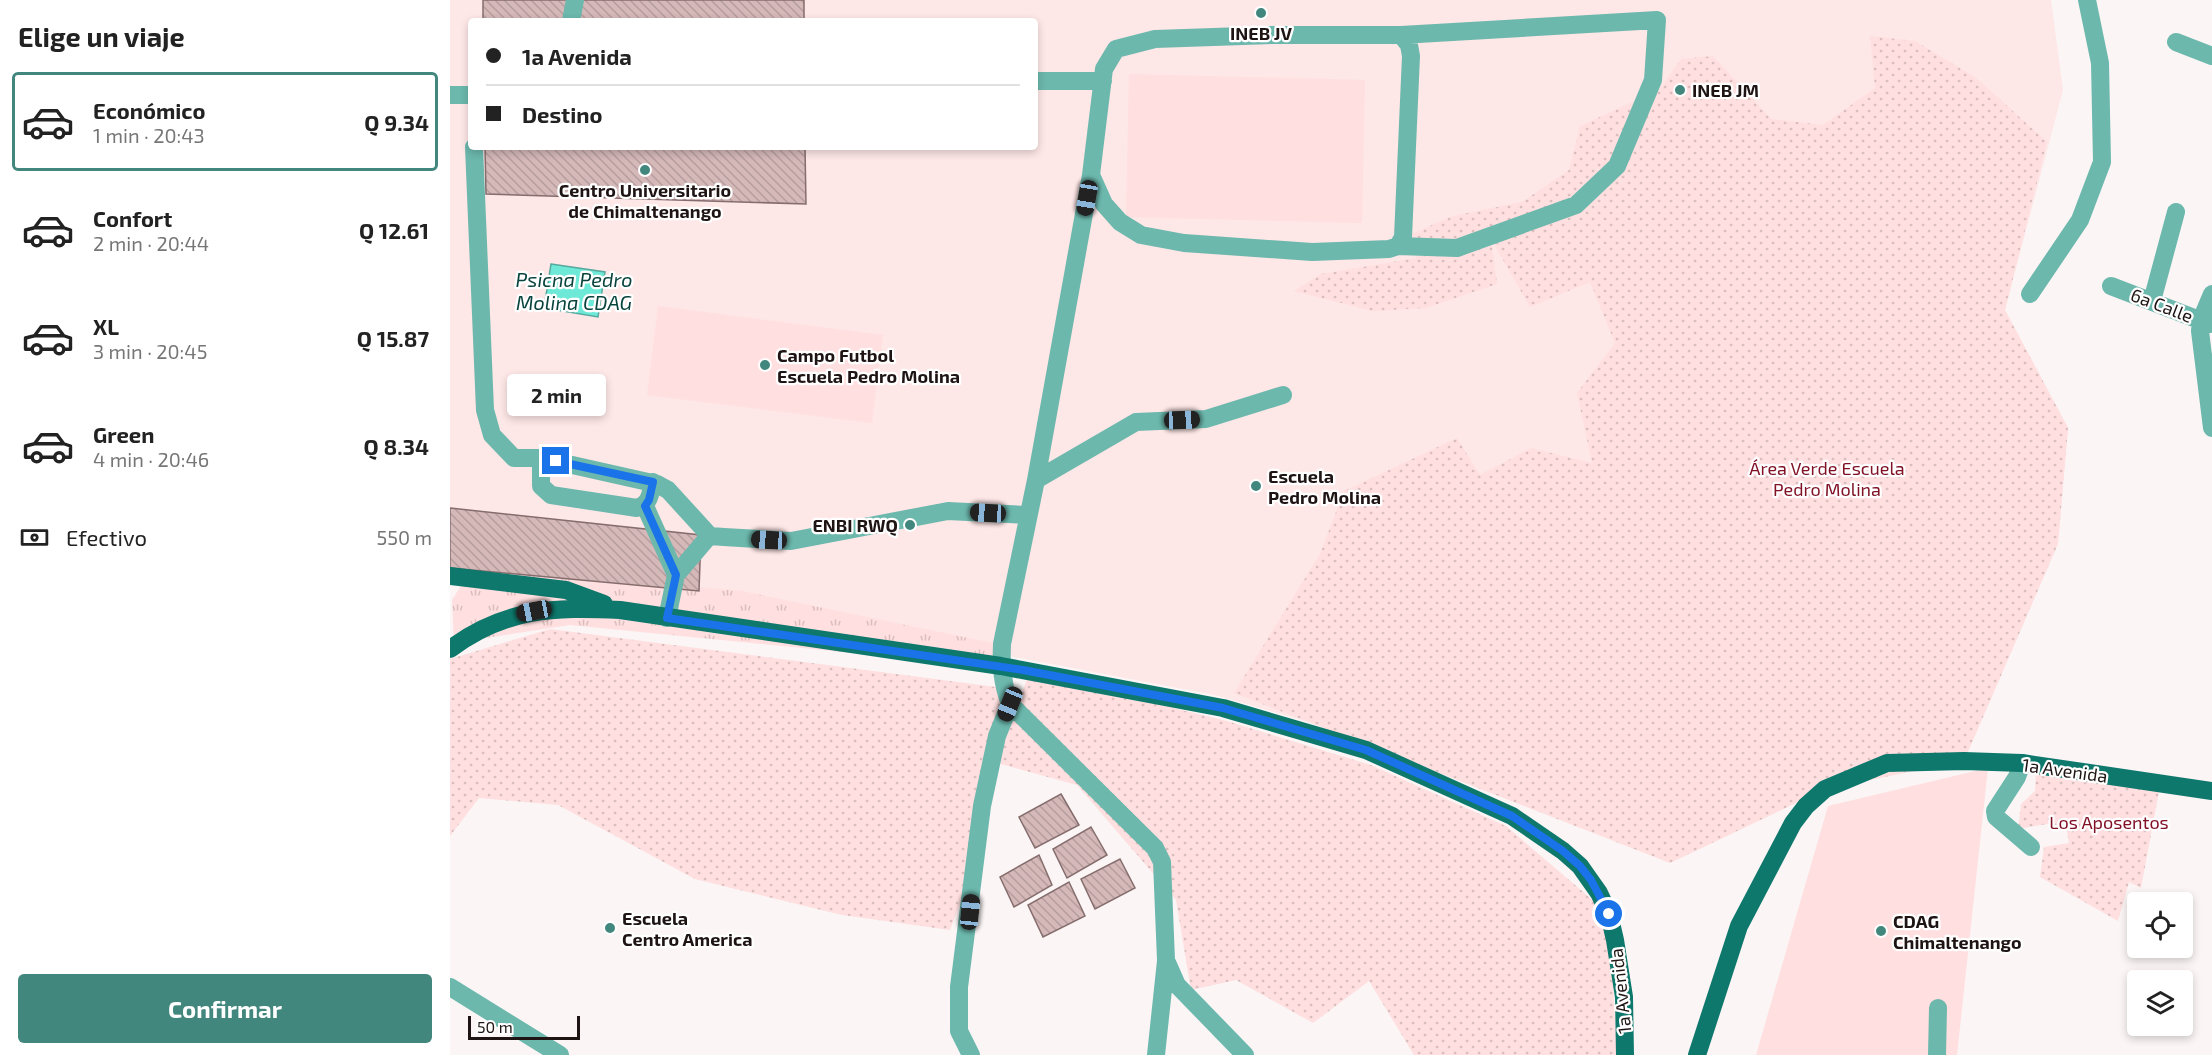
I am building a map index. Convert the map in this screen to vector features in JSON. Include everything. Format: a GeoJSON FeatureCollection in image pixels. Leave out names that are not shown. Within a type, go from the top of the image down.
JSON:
{"type":"FeatureCollection","features":[{"type":"Feature","properties":{"kind":"main road"},"geometry":{"type":"LineString","coordinates":[[450,576],[566,590],[620,610]]}},
{"type":"Feature","properties":{"kind":"main road","name":"1a Avenida"},"geometry":{"type":"LineString","coordinates":[[450,649],[474,633],[521,614],[567,607],[620,610],[1001,666],[1223,708],[1366,750],[1512,816],[1563,851],[1580,866],[1599,893],[1609,914],[1621,972],[1625,1053]]}},
{"type":"Feature","properties":{"kind":"main road","name":"1a Avenida"},"geometry":{"type":"LineString","coordinates":[[1696,1055],[1739,926],[1793,823],[1806,806],[1825,789],[1887,763],[1964,761],[2022,763],[2212,790]]}},
{"type":"Feature","properties":{"kind":"street"},"geometry":{"type":"LineString","coordinates":[[572,18],[575,0]]}},
{"type":"Feature","properties":{"kind":"street"},"geometry":{"type":"LineString","coordinates":[[2030,294],[2080,220],[2102,162],[2100,63],[2087,0]]}},
{"type":"Feature","properties":{"kind":"street"},"geometry":{"type":"LineString","coordinates":[[1091,175],[1104,204],[1120,222],[1141,235],[1184,243],[1312,252],[1389,249],[1398,246],[1457,248],[1576,205],[1617,166],[1653,80],[1657,20],[1401,35],[1272,35],[1155,39],[1116,49],[1104,69],[1091,175],[1036,480],[1002,644],[1001,666],[1002,683],[1010,704],[1155,848],[1162,862],[1166,960],[1156,1055]]}},
{"type":"Feature","properties":{"kind":"street"},"geometry":{"type":"LineString","coordinates":[[1398,246],[1403,237],[1412,56],[1409,45],[1401,35]]}},
{"type":"Feature","properties":{"kind":"street"},"geometry":{"type":"LineString","coordinates":[[2176,42],[2212,56]]}},
{"type":"Feature","properties":{"kind":"street"},"geometry":{"type":"LineString","coordinates":[[1038,81],[1103,81]]}},
{"type":"Feature","properties":{"kind":"street"},"geometry":{"type":"LineString","coordinates":[[450,95],[468,95]]}},
{"type":"Feature","properties":{"kind":"street"},"geometry":{"type":"LineString","coordinates":[[474,150],[487,423],[498,443],[514,458],[541,458],[653,482],[668,490],[710,535],[791,541],[927,513],[948,511],[1027,515]]}},
{"type":"Feature","properties":{"kind":"street"},"geometry":{"type":"LineString","coordinates":[[2152,301],[2176,212]]}},
{"type":"Feature","properties":{"kind":"street","name":"6a Calle"},"geometry":{"type":"LineString","coordinates":[[2111,286],[2206,323]]}},
{"type":"Feature","properties":{"kind":"street"},"geometry":{"type":"LineString","coordinates":[[2212,294],[2206,323],[2200,331],[2212,428]]}},
{"type":"Feature","properties":{"kind":"street"},"geometry":{"type":"LineString","coordinates":[[1036,480],[1136,422],[1206,419],[1283,395]]}},
{"type":"Feature","properties":{"kind":"street"},"geometry":{"type":"LineString","coordinates":[[541,458],[541,486],[544,492],[551,495],[636,508],[645,506],[649,500],[653,482]]}},
{"type":"Feature","properties":{"kind":"street"},"geometry":{"type":"LineString","coordinates":[[645,506],[676,575]]}},
{"type":"Feature","properties":{"kind":"street"},"geometry":{"type":"LineString","coordinates":[[667,618],[676,575],[710,535]]}},
{"type":"Feature","properties":{"kind":"street"},"geometry":{"type":"LineString","coordinates":[[971,1055],[959,1031],[959,987],[982,806],[997,736],[1010,704]]}},
{"type":"Feature","properties":{"kind":"street"},"geometry":{"type":"LineString","coordinates":[[2022,763],[1995,811],[1996,817],[2031,847]]}},
{"type":"Feature","properties":{"kind":"street"},"geometry":{"type":"LineString","coordinates":[[1166,960],[1177,986],[1245,1055]]}},
{"type":"Feature","properties":{"kind":"street"},"geometry":{"type":"LineString","coordinates":[[450,987],[560,1055]]}},
{"type":"Feature","properties":{"kind":"street"},"geometry":{"type":"LineString","coordinates":[[1937,1055],[1938,1008]]}},
{"type":"Feature","properties":{"kind":"shaded area","name":"Escuela Pedro Molina"},"geometry":{"type":"Polygon","coordinates":[[[450,0],[2051,0],[2063,90],[2005,310],[2068,428],[2058,544],[1857,774],[1670,863],[1377,742],[1215,695],[993,653],[450,572],[450,0]]]}},
{"type":"Feature","properties":{"kind":"green space","name":"Área Verde Escuela Pedro Molina"},"geometry":{"type":"Polygon","coordinates":[[[1870,36],[1915,41],[1976,78],[2047,142],[2005,310],[2068,428],[2058,544],[1964,761],[1825,789],[1670,863],[1234,693],[1320,554],[1344,491],[1457,438],[1480,475],[1531,448],[1592,463],[1577,393],[1615,343],[1590,282],[1530,307],[1491,239],[1497,284],[1426,308],[1373,311],[1294,291],[1321,274],[1416,258],[1411,234],[1453,216],[1522,202],[1569,170],[1580,126],[1659,90],[1681,59],[1713,56],[1771,119],[1823,125],[1875,88],[1870,36]]]}},
{"type":"Feature","properties":{"kind":"green space"},"geometry":{"type":"Polygon","coordinates":[[[1129,74],[1365,80],[1362,223],[1126,217],[1129,74]]]}},
{"type":"Feature","properties":{"kind":"green space","name":"Campo Futbol Escuela Pedro Molina"},"geometry":{"type":"Polygon","coordinates":[[[658,306],[883,335],[872,423],[647,395],[658,306]]]}},
{"type":"Feature","properties":{"kind":"green space"},"geometry":{"type":"Polygon","coordinates":[[[471,570],[742,591],[1012,647],[1003,668],[570,625],[454,643],[452,600],[471,570]]]}},
{"type":"Feature","properties":{"kind":"green space"},"geometry":{"type":"Polygon","coordinates":[[[550,629],[1004,688],[983,784],[971,875],[950,930],[842,915],[695,879],[558,805],[479,798],[450,836],[450,659],[550,629]]]}},
{"type":"Feature","properties":{"kind":"green space"},"geometry":{"type":"Polygon","coordinates":[[[1029,673],[1227,721],[1371,765],[1506,826],[1609,914],[1617,1055],[1414,1055],[1369,981],[1313,1023],[1236,980],[1191,990],[1176,900],[1077,785],[997,763],[1029,673]]]}},
{"type":"Feature","properties":{"kind":"green space","name":"CDAG Chimaltenango"},"geometry":{"type":"Polygon","coordinates":[[[1988,768],[1957,1055],[1756,1055],[1828,806],[1988,768]]]}},
{"type":"Feature","properties":{"kind":"green space","name":"Los Aposentos"},"geometry":{"type":"Polygon","coordinates":[[[2036,768],[2160,786],[2141,888],[2129,882],[2118,921],[2040,877],[2044,847],[2069,843],[2066,826],[2047,824],[2018,829],[2021,804],[2035,791],[2036,768]]]}},
{"type":"Feature","properties":{"kind":"water","name":"Psicna Pedro Molina CDAG"},"geometry":{"type":"Polygon","coordinates":[[[551,264],[605,272],[598,317],[544,308],[551,264]]]}},
{"type":"Feature","properties":{"kind":"building"},"geometry":{"type":"Polygon","coordinates":[[[483,0],[804,0],[804,18],[483,18],[483,0]]]}},
{"type":"Feature","properties":{"kind":"building","name":"Centro Universitario de Chimaltenango"},"geometry":{"type":"Polygon","coordinates":[[[485,150],[805,150],[806,204],[486,194],[485,150]]]}},
{"type":"Feature","properties":{"kind":"building"},"geometry":{"type":"Polygon","coordinates":[[[450,508],[701,535],[699,591],[450,568],[450,508]]]}},
{"type":"Feature","properties":{"kind":"building"},"geometry":{"type":"Polygon","coordinates":[[[1061,794],[1079,825],[1035,848],[1019,817],[1061,794]]]}},
{"type":"Feature","properties":{"kind":"building"},"geometry":{"type":"Polygon","coordinates":[[[1091,827],[1107,855],[1067,878],[1053,849],[1091,827]]]}},
{"type":"Feature","properties":{"kind":"building"},"geometry":{"type":"Polygon","coordinates":[[[1039,855],[1052,885],[1014,907],[1000,877],[1039,855]]]}},
{"type":"Feature","properties":{"kind":"building"},"geometry":{"type":"Polygon","coordinates":[[[1120,859],[1135,888],[1095,909],[1081,879],[1120,859]]]}},
{"type":"Feature","properties":{"kind":"building"},"geometry":{"type":"Polygon","coordinates":[[[1069,882],[1085,916],[1043,937],[1028,905],[1069,882]]]}},
{"type":"Feature","properties":{"kind":"place","name":"INEB JV"},"geometry":{"type":"Point","coordinates":[1261,13]}},
{"type":"Feature","properties":{"kind":"place","name":"INEB JM"},"geometry":{"type":"Point","coordinates":[1680,90]}},
{"type":"Feature","properties":{"kind":"place","name":"Centro Universitario de Chimaltenango"},"geometry":{"type":"Point","coordinates":[645,170]}},
{"type":"Feature","properties":{"kind":"place","name":"Campo Futbol Escuela Pedro Molina"},"geometry":{"type":"Point","coordinates":[765,365]}},
{"type":"Feature","properties":{"kind":"place","name":"Escuela Pedro Molina"},"geometry":{"type":"Point","coordinates":[1256,486]}},
{"type":"Feature","properties":{"kind":"place","name":"ENBI RWQ"},"geometry":{"type":"Point","coordinates":[910,525]}},
{"type":"Feature","properties":{"kind":"place","name":"Escuela Centro America"},"geometry":{"type":"Point","coordinates":[610,928]}},
{"type":"Feature","properties":{"kind":"place","name":"CDAG Chimaltenango"},"geometry":{"type":"Point","coordinates":[1881,931]}},
{"type":"Feature","properties":{"kind":"route"},"geometry":{"type":"LineString","coordinates":[[556,461],[653,482],[649,500],[645,506],[676,575],[667,618],[1023,670],[1223,708],[1366,750],[1512,816],[1563,851],[1580,866],[1599,893],[1609,914]]}}]}
